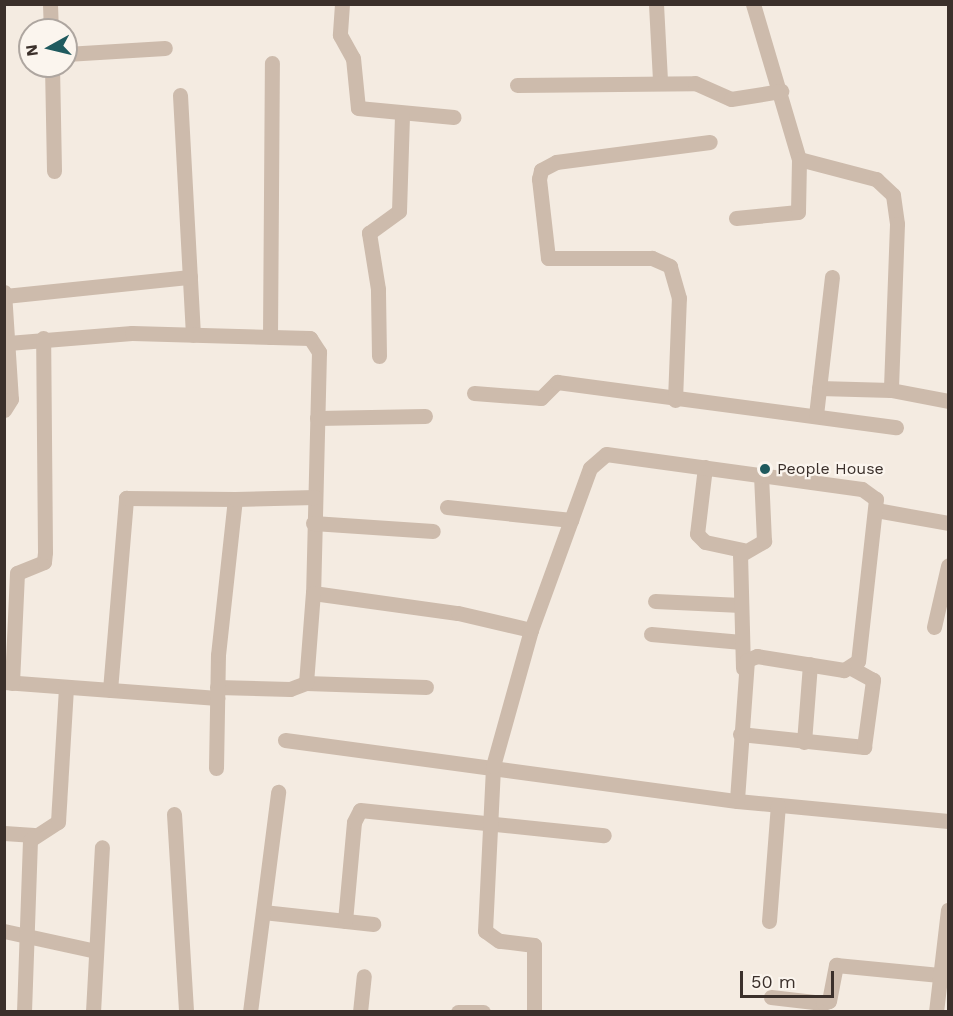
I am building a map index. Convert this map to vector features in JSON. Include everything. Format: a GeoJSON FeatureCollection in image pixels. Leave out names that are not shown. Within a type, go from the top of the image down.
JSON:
{"type":"FeatureCollection","features":[{"type":"Feature","properties":{"kind":"street"},"geometry":{"type":"LineString","coordinates":[[342,4],[340,35],[353,58],[358,108],[402,115],[454,117]]}},
{"type":"Feature","properties":{"kind":"street"},"geometry":{"type":"LineString","coordinates":[[656,4],[660,81]]}},
{"type":"Feature","properties":{"kind":"street"},"geometry":{"type":"LineString","coordinates":[[736,218],[798,212],[799,159],[781,91],[753,4]]}},
{"type":"Feature","properties":{"kind":"street"},"geometry":{"type":"LineString","coordinates":[[78,53],[165,48]]}},
{"type":"Feature","properties":{"kind":"street"},"geometry":{"type":"LineString","coordinates":[[270,337],[272,63]]}},
{"type":"Feature","properties":{"kind":"street"},"geometry":{"type":"LineString","coordinates":[[52,78],[54,171]]}},
{"type":"Feature","properties":{"kind":"street"},"geometry":{"type":"LineString","coordinates":[[517,85],[695,82],[731,99],[781,91]]}},
{"type":"Feature","properties":{"kind":"street"},"geometry":{"type":"LineString","coordinates":[[180,95],[193,335]]}},
{"type":"Feature","properties":{"kind":"street"},"geometry":{"type":"LineString","coordinates":[[379,356],[378,289],[369,233],[399,211],[402,115]]}},
{"type":"Feature","properties":{"kind":"street"},"geometry":{"type":"LineString","coordinates":[[675,400],[679,298],[670,266],[652,258],[548,258],[539,179],[541,170],[556,162],[710,142]]}},
{"type":"Feature","properties":{"kind":"street"},"geometry":{"type":"LineString","coordinates":[[799,159],[876,179],[893,195],[897,224],[891,390]]}},
{"type":"Feature","properties":{"kind":"street"},"geometry":{"type":"LineString","coordinates":[[4,410],[11,399],[5,294],[190,277]]}},
{"type":"Feature","properties":{"kind":"street"},"geometry":{"type":"LineString","coordinates":[[816,415],[832,277]]}},
{"type":"Feature","properties":{"kind":"street"},"geometry":{"type":"LineString","coordinates":[[8,343],[43,338],[193,335],[270,337],[317,343],[313,593],[306,683]]}},
{"type":"Feature","properties":{"kind":"street"},"geometry":{"type":"LineString","coordinates":[[4,566],[21,568],[44,561],[43,338]]}},
{"type":"Feature","properties":{"kind":"street"},"geometry":{"type":"LineString","coordinates":[[474,393],[541,398],[557,382],[675,400],[816,415],[896,427]]}},
{"type":"Feature","properties":{"kind":"street"},"geometry":{"type":"LineString","coordinates":[[819,388],[891,390],[948,401]]}},
{"type":"Feature","properties":{"kind":"street"},"geometry":{"type":"LineString","coordinates":[[317,418],[424,416]]}},
{"type":"Feature","properties":{"kind":"street"},"geometry":{"type":"LineString","coordinates":[[534,1011],[534,945],[499,940],[485,931],[493,766],[531,630],[590,468],[606,454],[873,492],[876,510],[853,669]]}},
{"type":"Feature","properties":{"kind":"street"},"geometry":{"type":"LineString","coordinates":[[705,467],[697,534],[705,542],[743,550],[764,541],[761,475]]}},
{"type":"Feature","properties":{"kind":"street"},"geometry":{"type":"LineString","coordinates":[[110,690],[126,498],[315,497]]}},
{"type":"Feature","properties":{"kind":"street"},"geometry":{"type":"LineString","coordinates":[[216,768],[217,692],[235,499]]}},
{"type":"Feature","properties":{"kind":"street"},"geometry":{"type":"LineString","coordinates":[[447,507],[571,520]]}},
{"type":"Feature","properties":{"kind":"street"},"geometry":{"type":"LineString","coordinates":[[876,510],[948,523]]}},
{"type":"Feature","properties":{"kind":"street"},"geometry":{"type":"LineString","coordinates":[[314,523],[433,531]]}},
{"type":"Feature","properties":{"kind":"street"},"geometry":{"type":"LineString","coordinates":[[737,801],[743,668],[741,605],[743,550]]}},
{"type":"Feature","properties":{"kind":"street"},"geometry":{"type":"LineString","coordinates":[[934,627],[948,566]]}},
{"type":"Feature","properties":{"kind":"street"},"geometry":{"type":"LineString","coordinates":[[21,568],[15,581],[8,682],[110,690],[217,692],[290,690],[306,683],[426,687]]}},
{"type":"Feature","properties":{"kind":"street"},"geometry":{"type":"LineString","coordinates":[[313,593],[458,613],[531,630]]}},
{"type":"Feature","properties":{"kind":"street"},"geometry":{"type":"LineString","coordinates":[[655,601],[741,605]]}},
{"type":"Feature","properties":{"kind":"street"},"geometry":{"type":"LineString","coordinates":[[651,634],[742,642]]}},
{"type":"Feature","properties":{"kind":"street"},"geometry":{"type":"LineString","coordinates":[[740,734],[864,747],[873,680],[853,669],[757,656],[743,668]]}},
{"type":"Feature","properties":{"kind":"street"},"geometry":{"type":"LineString","coordinates":[[804,742],[810,664]]}},
{"type":"Feature","properties":{"kind":"street"},"geometry":{"type":"LineString","coordinates":[[4,833],[34,835],[56,828],[66,687]]}},
{"type":"Feature","properties":{"kind":"street"},"geometry":{"type":"LineString","coordinates":[[285,740],[493,766],[737,801],[948,821]]}},
{"type":"Feature","properties":{"kind":"street"},"geometry":{"type":"LineString","coordinates":[[250,1011],[278,792]]}},
{"type":"Feature","properties":{"kind":"street"},"geometry":{"type":"LineString","coordinates":[[769,921],[778,805]]}},
{"type":"Feature","properties":{"kind":"street"},"geometry":{"type":"LineString","coordinates":[[345,921],[354,822],[360,810],[604,835]]}},
{"type":"Feature","properties":{"kind":"street"},"geometry":{"type":"LineString","coordinates":[[174,814],[186,1011]]}},
{"type":"Feature","properties":{"kind":"street"},"geometry":{"type":"LineString","coordinates":[[24,1011],[34,835]]}},
{"type":"Feature","properties":{"kind":"street"},"geometry":{"type":"LineString","coordinates":[[93,1011],[102,847]]}},
{"type":"Feature","properties":{"kind":"street"},"geometry":{"type":"LineString","coordinates":[[936,1011],[948,910]]}},
{"type":"Feature","properties":{"kind":"street"},"geometry":{"type":"LineString","coordinates":[[263,912],[373,924]]}},
{"type":"Feature","properties":{"kind":"street"},"geometry":{"type":"LineString","coordinates":[[4,931],[96,951]]}},
{"type":"Feature","properties":{"kind":"street"},"geometry":{"type":"LineString","coordinates":[[771,997],[829,1001],[836,965],[940,975]]}},
{"type":"Feature","properties":{"kind":"street"},"geometry":{"type":"LineString","coordinates":[[360,1011],[364,976]]}},
{"type":"Feature","properties":{"kind":"street"},"geometry":{"type":"LineString","coordinates":[[458,1011],[483,1011]]}},
{"type":"Feature","properties":{"kind":"place","name":"People House"},"geometry":{"type":"Point","coordinates":[765,469]}}]}
